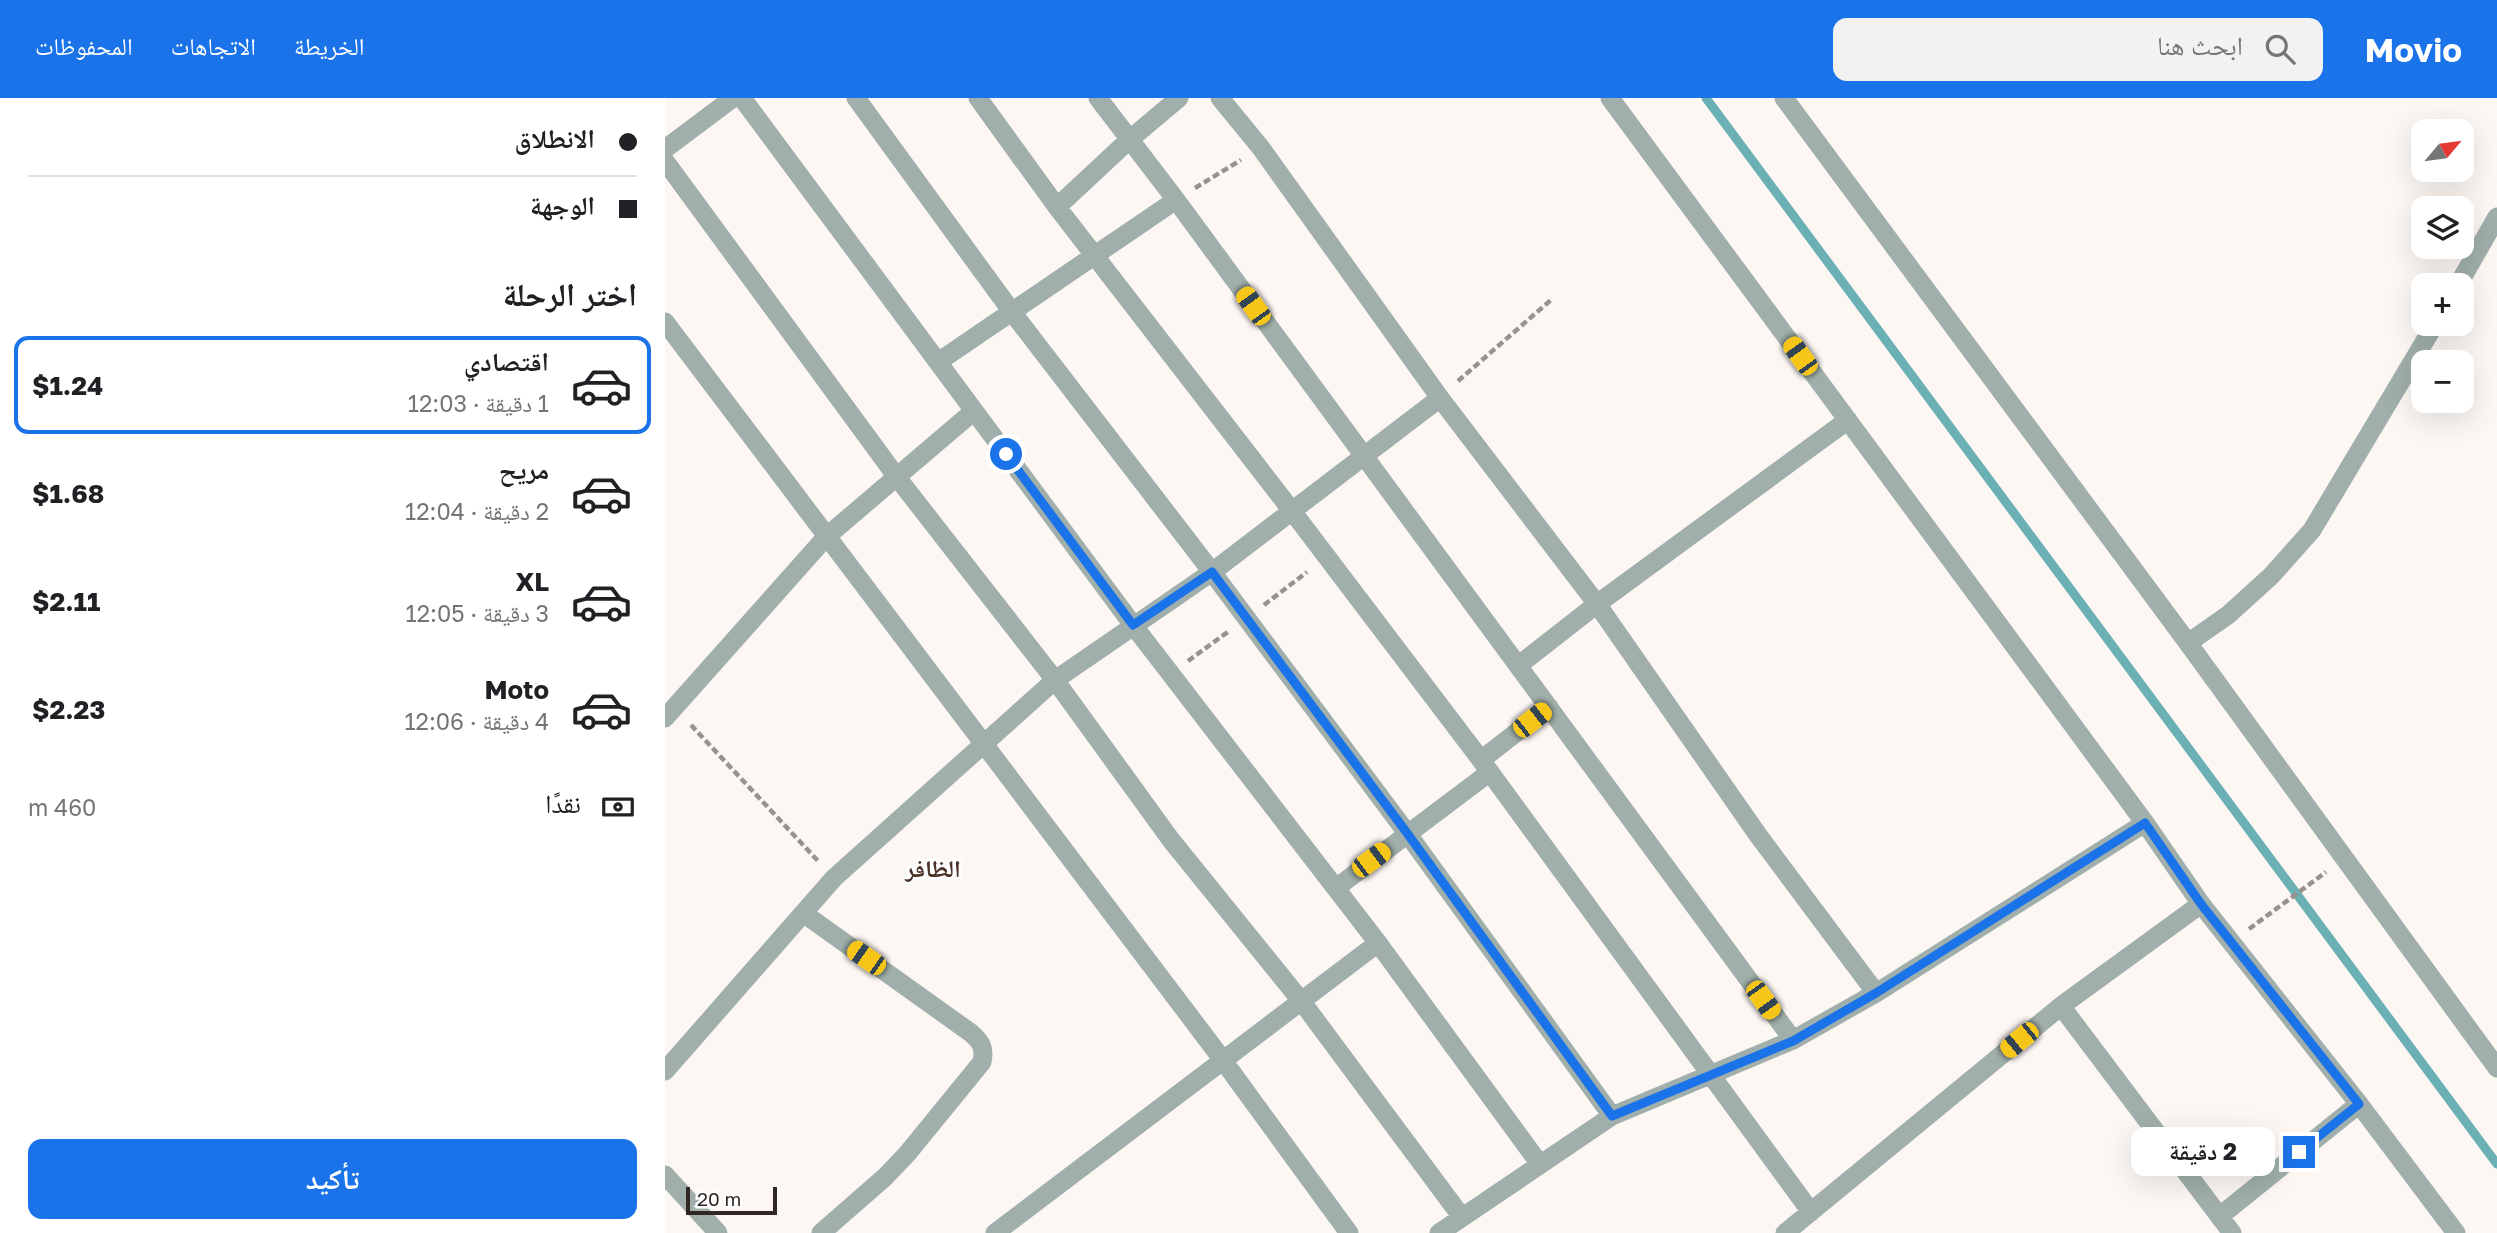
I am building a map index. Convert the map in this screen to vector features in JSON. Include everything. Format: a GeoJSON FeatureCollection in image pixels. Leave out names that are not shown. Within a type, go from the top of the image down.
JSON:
{"type":"FeatureCollection","features":[{"type":"Feature","properties":{"kind":"street"},"geometry":{"type":"LineString","coordinates":[[665,149],[733,98]]}},
{"type":"Feature","properties":{"kind":"street"},"geometry":{"type":"LineString","coordinates":[[742,98],[1133,625],[1378,943],[1539,1163]]}},
{"type":"Feature","properties":{"kind":"street"},"geometry":{"type":"LineString","coordinates":[[856,98],[1012,312],[1212,572],[1407,833],[1612,1116]]}},
{"type":"Feature","properties":{"kind":"street"},"geometry":{"type":"LineString","coordinates":[[978,98],[1057,207],[1485,766],[1811,1212]]}},
{"type":"Feature","properties":{"kind":"street"},"geometry":{"type":"LineString","coordinates":[[1098,98],[1519,665],[1793,1041]]}},
{"type":"Feature","properties":{"kind":"street"},"geometry":{"type":"LineString","coordinates":[[1057,207],[1179,98]]}},
{"type":"Feature","properties":{"kind":"street"},"geometry":{"type":"LineString","coordinates":[[1220,98],[1261,148],[1440,398],[1597,604],[1758,835],[1876,993]]}},
{"type":"Feature","properties":{"kind":"street"},"geometry":{"type":"LineString","coordinates":[[1610,98],[2145,823],[2201,904],[2359,1104],[2456,1233]]}},
{"type":"Feature","properties":{"kind":"street"},"geometry":{"type":"LineString","coordinates":[[1784,98],[2188,643],[2497,1068]]}},
{"type":"Feature","properties":{"kind":"street"},"geometry":{"type":"LineString","coordinates":[[665,161],[896,476],[1055,680],[1171,840],[1302,1002],[1461,1216]]}},
{"type":"Feature","properties":{"kind":"street"},"geometry":{"type":"LineString","coordinates":[[938,362],[1176,200]]}},
{"type":"Feature","properties":{"kind":"street"},"geometry":{"type":"LineString","coordinates":[[2465,273],[2497,217]]}},
{"type":"Feature","properties":{"kind":"street"},"geometry":{"type":"LineString","coordinates":[[665,322],[1222,1059],[1349,1233]]}},
{"type":"Feature","properties":{"kind":"street"},"geometry":{"type":"LineString","coordinates":[[2188,643],[2228,615],[2271,576],[2312,530],[2428,336]]}},
{"type":"Feature","properties":{"kind":"street"},"geometry":{"type":"LineString","coordinates":[[665,1071],[834,878],[1055,680],[1212,572],[1440,398]]}},
{"type":"Feature","properties":{"kind":"street"},"geometry":{"type":"LineString","coordinates":[[670,713],[826,537],[974,411]]}},
{"type":"Feature","properties":{"kind":"street"},"geometry":{"type":"LineString","coordinates":[[1519,665],[1597,604],[1848,421]]}},
{"type":"Feature","properties":{"kind":"street"},"geometry":{"type":"LineString","coordinates":[[1336,888],[1407,833],[1549,707]]}},
{"type":"Feature","properties":{"kind":"street"},"geometry":{"type":"LineString","coordinates":[[1439,1233],[1612,1116],[1793,1041],[1876,993],[2145,823]]}},
{"type":"Feature","properties":{"kind":"street"},"geometry":{"type":"LineString","coordinates":[[1785,1233],[2061,1006],[2201,904]]}},
{"type":"Feature","properties":{"kind":"street"},"geometry":{"type":"LineString","coordinates":[[803,913],[971,1033],[981,1042],[984,1051],[982,1062],[907,1154],[821,1233]]}},
{"type":"Feature","properties":{"kind":"street"},"geometry":{"type":"LineString","coordinates":[[995,1233],[1378,943]]}},
{"type":"Feature","properties":{"kind":"street"},"geometry":{"type":"LineString","coordinates":[[2061,1006],[2232,1233]]}},
{"type":"Feature","properties":{"kind":"street"},"geometry":{"type":"LineString","coordinates":[[2220,1216],[2359,1104]]}},
{"type":"Feature","properties":{"kind":"street"},"geometry":{"type":"LineString","coordinates":[[665,1175],[718,1233]]}},
{"type":"Feature","properties":{"kind":"path"},"geometry":{"type":"LineString","coordinates":[[1176,200],[1261,148]]}},
{"type":"Feature","properties":{"kind":"path"},"geometry":{"type":"LineString","coordinates":[[1440,398],[1552,299]]}},
{"type":"Feature","properties":{"kind":"path"},"geometry":{"type":"LineString","coordinates":[[670,713],[834,878]]}},
{"type":"Feature","properties":{"kind":"path"},"geometry":{"type":"LineString","coordinates":[[2246,931],[2344,859]]}},
{"type":"Feature","properties":{"kind":"waterway"},"geometry":{"type":"LineString","coordinates":[[1706,98],[2497,1164]]}},
{"type":"Feature","properties":{"kind":"district","name":"الظافر"},"geometry":{"type":"Point","coordinates":[933,869]}},
{"type":"Feature","properties":{"kind":"route"},"geometry":{"type":"LineString","coordinates":[[1006,454],[1133,625],[1212,572],[1407,833],[1612,1116],[1793,1041],[1876,993],[2145,823],[2201,904],[2359,1104],[2299,1152]]}}]}
